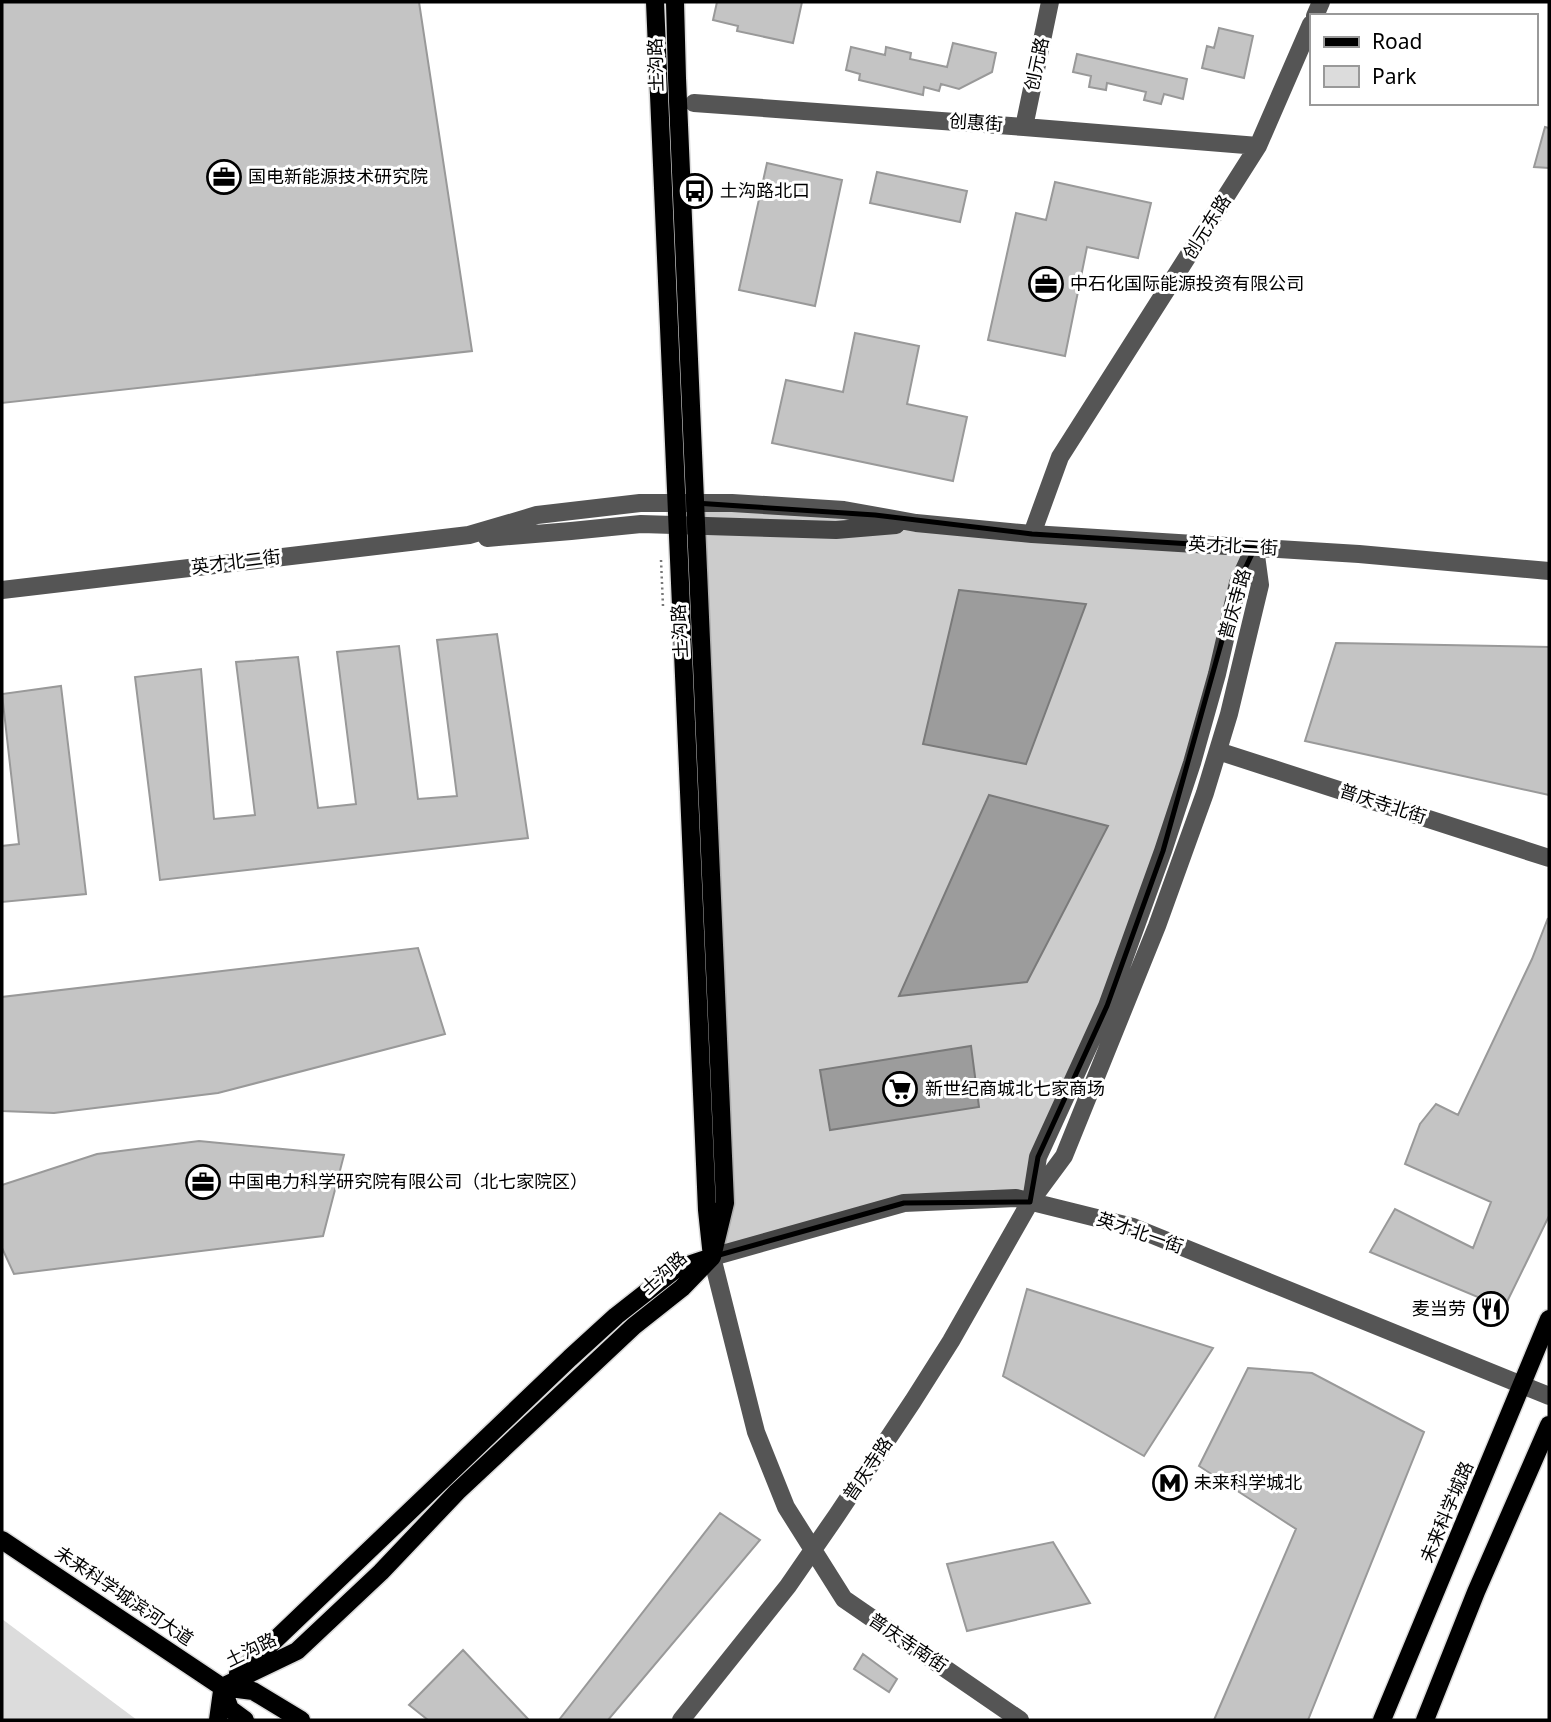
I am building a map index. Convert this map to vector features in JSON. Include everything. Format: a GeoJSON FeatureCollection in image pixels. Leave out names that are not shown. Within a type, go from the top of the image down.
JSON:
{"type":"FeatureCollection","features":[{"type":"Feature","properties":{"kind":"main road","name":"土沟路"},"geometry":{"type":"LineString","coordinates":[[656,2],[706,1197],[712,1257]]}},
{"type":"Feature","properties":{"kind":"main road","name":"土沟路"},"geometry":{"type":"LineString","coordinates":[[222,1687],[297,1651],[381,1572],[457,1492],[634,1326],[682,1288],[712,1257],[725,1203],[675,2]]}},
{"type":"Feature","properties":{"kind":"main road","name":"未来科学城路"},"geometry":{"type":"LineString","coordinates":[[1382,1720],[1549,1319]]}},
{"type":"Feature","properties":{"kind":"main road"},"geometry":{"type":"LineString","coordinates":[[1425,1720],[1476,1592],[1549,1425]]}},
{"type":"Feature","properties":{"kind":"main road","name":"未来科学城滨河大道"},"geometry":{"type":"LineString","coordinates":[[2,1541],[222,1687],[254,1691],[301,1720]]}},
{"type":"Feature","properties":{"kind":"main road","name":"未来科学城滨河大道"},"geometry":{"type":"LineString","coordinates":[[222,1687],[230,1709],[245,1720]]}},
{"type":"Feature","properties":{"kind":"main road"},"geometry":{"type":"LineString","coordinates":[[218,1720],[222,1687]]}},
{"type":"Feature","properties":{"kind":"street","name":"创元路"},"geometry":{"type":"LineString","coordinates":[[1024,127],[1050,2]]}},
{"type":"Feature","properties":{"kind":"street","name":"创元东路"},"geometry":{"type":"LineString","coordinates":[[1032,534],[1060,457],[1258,146],[1310,26]]}},
{"type":"Feature","properties":{"kind":"street","name":"创惠街"},"geometry":{"type":"LineString","coordinates":[[694,103],[1258,146]]}},
{"type":"Feature","properties":{"kind":"street","name":"英才北二街"},"geometry":{"type":"LineString","coordinates":[[2,590],[469,535],[537,515],[640,503],[732,503],[844,510],[916,523],[1032,534],[1359,554],[1549,571]]}},
{"type":"Feature","properties":{"kind":"street","name":"英才北二街"},"geometry":{"type":"LineString","coordinates":[[469,535],[487,538],[641,523],[836,530],[916,523]]}},
{"type":"Feature","properties":{"kind":"street","name":"普庆寺路"},"geometry":{"type":"LineString","coordinates":[[681,1720],[788,1586],[814,1549],[926,1381],[1030,1202],[1064,1156],[1157,926],[1205,793],[1229,714],[1260,585],[1255,548]]}},
{"type":"Feature","properties":{"kind":"street","name":"普庆寺路"},"geometry":{"type":"LineString","coordinates":[[1030,1202],[1038,1157],[1107,1006],[1160,861],[1217,674],[1238,583],[1255,548]]}},
{"type":"Feature","properties":{"kind":"street","name":"普庆寺北街"},"geometry":{"type":"LineString","coordinates":[[1217,751],[1549,858]]}},
{"type":"Feature","properties":{"kind":"street","name":"英才北一街"},"geometry":{"type":"LineString","coordinates":[[712,1257],[904,1203],[1016,1198],[1133,1227],[1549,1396]]}},
{"type":"Feature","properties":{"kind":"street","name":"普庆寺南街"},"geometry":{"type":"LineString","coordinates":[[712,1257],[757,1432],[786,1507],[844,1599],[1020,1720]]}},
{"type":"Feature","properties":{"kind":"highlighted area"},"geometry":{"type":"Polygon","coordinates":[[[695,503],[875,515],[1032,534],[1255,548],[1238,583],[1163,851],[1107,1006],[1038,1157],[1030,1202],[904,1203],[712,1257],[725,1203],[695,503]]]}},
{"type":"Feature","properties":{"kind":"green space"},"geometry":{"type":"Polygon","coordinates":[[[2,1619],[137,1720],[2,1720],[2,1619]]]}},
{"type":"Feature","properties":{"kind":"building","name":"国电新能源技术研究院"},"geometry":{"type":"Polygon","coordinates":[[[2,2],[419,2],[472,351],[2,403],[2,2]]]}},
{"type":"Feature","properties":{"kind":"building"},"geometry":{"type":"Polygon","coordinates":[[[717,2],[802,2],[793,43],[737,31],[738,26],[713,20],[717,2]]]}},
{"type":"Feature","properties":{"kind":"building"},"geometry":{"type":"Polygon","coordinates":[[[1219,28],[1253,36],[1244,78],[1202,68],[1207,46],[1214,48],[1219,28]]]}},
{"type":"Feature","properties":{"kind":"building"},"geometry":{"type":"Polygon","coordinates":[[[953,43],[996,53],[992,72],[959,89],[941,84],[939,91],[924,87],[923,95],[859,80],[860,74],[846,70],[851,47],[885,55],[886,47],[911,53],[910,59],[947,67],[953,43]]]}},
{"type":"Feature","properties":{"kind":"building"},"geometry":{"type":"Polygon","coordinates":[[[1077,54],[1187,79],[1183,99],[1164,94],[1161,104],[1144,100],[1146,92],[1107,83],[1106,90],[1089,87],[1091,76],[1073,72],[1077,54]]]}},
{"type":"Feature","properties":{"kind":"building"},"geometry":{"type":"Polygon","coordinates":[[[1545,127],[1549,128],[1549,168],[1534,167],[1545,127]]]}},
{"type":"Feature","properties":{"kind":"building"},"geometry":{"type":"Polygon","coordinates":[[[767,163],[842,180],[815,306],[739,290],[767,163]]]}},
{"type":"Feature","properties":{"kind":"building"},"geometry":{"type":"Polygon","coordinates":[[[877,172],[967,191],[960,222],[870,203],[877,172]]]}},
{"type":"Feature","properties":{"kind":"building"},"geometry":{"type":"Polygon","coordinates":[[[1055,182],[1151,203],[1138,258],[1087,247],[1065,356],[988,340],[1016,213],[1046,220],[1055,182]]]}},
{"type":"Feature","properties":{"kind":"building"},"geometry":{"type":"Polygon","coordinates":[[[855,333],[919,346],[907,404],[967,417],[953,481],[772,443],[786,380],[843,392],[855,333]]]}},
{"type":"Feature","properties":{"kind":"building"},"geometry":{"type":"Polygon","coordinates":[[[959,590],[1086,604],[1026,764],[923,744],[959,590]]]}},
{"type":"Feature","properties":{"kind":"building"},"geometry":{"type":"Polygon","coordinates":[[[497,634],[528,838],[160,880],[135,677],[201,669],[214,819],[255,815],[236,662],[298,657],[318,808],[356,804],[337,652],[399,646],[418,799],[457,796],[437,640],[497,634]]]}},
{"type":"Feature","properties":{"kind":"building"},"geometry":{"type":"Polygon","coordinates":[[[1336,643],[1549,647],[1549,795],[1305,741],[1336,643]]]}},
{"type":"Feature","properties":{"kind":"building"},"geometry":{"type":"Polygon","coordinates":[[[61,686],[86,894],[2,902],[2,846],[19,844],[2,694],[61,686]]]}},
{"type":"Feature","properties":{"kind":"building"},"geometry":{"type":"Polygon","coordinates":[[[989,795],[1108,826],[1027,982],[899,996],[989,795]]]}},
{"type":"Feature","properties":{"kind":"building"},"geometry":{"type":"Polygon","coordinates":[[[1548,918],[1549,1216],[1504,1308],[1370,1252],[1395,1209],[1473,1248],[1491,1202],[1405,1164],[1420,1124],[1436,1104],[1458,1115],[1532,959],[1548,918]]]}},
{"type":"Feature","properties":{"kind":"building"},"geometry":{"type":"Polygon","coordinates":[[[418,948],[445,1034],[218,1093],[54,1113],[2,1111],[2,997],[418,948]]]}},
{"type":"Feature","properties":{"kind":"building","name":"新世纪商城北七家商场"},"geometry":{"type":"Polygon","coordinates":[[[971,1046],[979,1107],[830,1130],[820,1070],[971,1046]]]}},
{"type":"Feature","properties":{"kind":"building"},"geometry":{"type":"Polygon","coordinates":[[[199,1141],[344,1155],[323,1236],[14,1274],[2,1248],[2,1185],[97,1154],[199,1141]]]}},
{"type":"Feature","properties":{"kind":"building"},"geometry":{"type":"Polygon","coordinates":[[[1027,1289],[1213,1348],[1144,1456],[1003,1376],[1027,1289]]]}},
{"type":"Feature","properties":{"kind":"building"},"geometry":{"type":"Polygon","coordinates":[[[1248,1368],[1312,1373],[1424,1432],[1308,1720],[1214,1720],[1296,1529],[1199,1466],[1248,1368]]]}},
{"type":"Feature","properties":{"kind":"building"},"geometry":{"type":"Polygon","coordinates":[[[720,1513],[760,1540],[608,1720],[559,1720],[720,1513]]]}},
{"type":"Feature","properties":{"kind":"building"},"geometry":{"type":"Polygon","coordinates":[[[1053,1542],[1090,1603],[967,1631],[947,1564],[1053,1542]]]}},
{"type":"Feature","properties":{"kind":"building"},"geometry":{"type":"Polygon","coordinates":[[[463,1650],[529,1720],[428,1720],[409,1705],[463,1650]]]}},
{"type":"Feature","properties":{"kind":"building"},"geometry":{"type":"Polygon","coordinates":[[[863,1654],[897,1679],[889,1692],[854,1669],[863,1654]]]}},
{"type":"Feature","properties":{"kind":"place","name":"国电新能源技术研究院"},"geometry":{"type":"Point","coordinates":[224,177]}},
{"type":"Feature","properties":{"kind":"place","name":"土沟路北口"},"geometry":{"type":"Point","coordinates":[695,191]}},
{"type":"Feature","properties":{"kind":"place","name":"中石化国际能源投资有限公司"},"geometry":{"type":"Point","coordinates":[1046,284]}},
{"type":"Feature","properties":{"kind":"place","name":"新世纪商城北七家商场"},"geometry":{"type":"Point","coordinates":[900,1089]}},
{"type":"Feature","properties":{"kind":"place","name":"中国电力科学研究院有限公司（北七家院区）"},"geometry":{"type":"Point","coordinates":[203,1182]}},
{"type":"Feature","properties":{"kind":"place","name":"麦当劳"},"geometry":{"type":"Point","coordinates":[1491,1309]}},
{"type":"Feature","properties":{"kind":"place","name":"未来科学城北"},"geometry":{"type":"Point","coordinates":[1170,1483]}}]}
